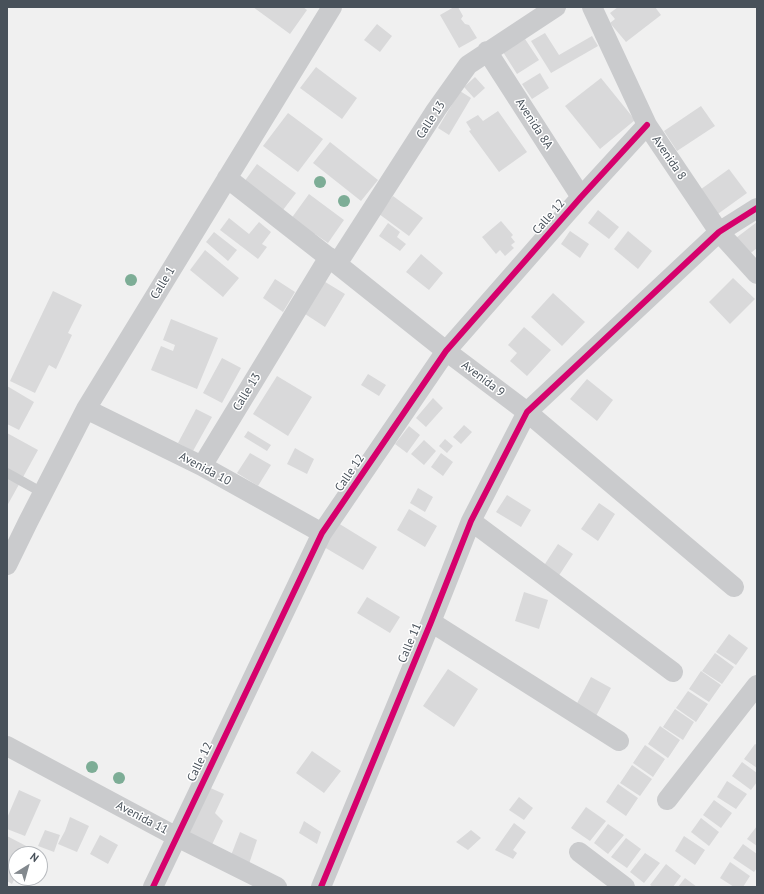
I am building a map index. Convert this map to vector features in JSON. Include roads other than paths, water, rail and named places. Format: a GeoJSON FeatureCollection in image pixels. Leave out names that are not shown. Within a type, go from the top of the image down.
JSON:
{"type":"FeatureCollection","features":[{"type":"Feature","properties":{"kind":"street","name":"Calle 1"},"geometry":{"type":"LineString","coordinates":[[7,565],[86,409],[332,7]]}},
{"type":"Feature","properties":{"kind":"street","name":"Calle 13"},"geometry":{"type":"LineString","coordinates":[[202,466],[333,260],[468,65],[487,51],[556,7]]}},
{"type":"Feature","properties":{"kind":"street","name":"Avenida 8"},"geometry":{"type":"LineString","coordinates":[[595,8],[647,125],[719,232],[757,274]]}},
{"type":"Feature","properties":{"kind":"street","name":"Avenida 8A"},"geometry":{"type":"LineString","coordinates":[[487,51],[581,197]]}},
{"type":"Feature","properties":{"kind":"street","name":"Calle 12"},"geometry":{"type":"LineString","coordinates":[[153,887],[322,533],[446,351],[581,197],[647,125]]}},
{"type":"Feature","properties":{"kind":"street","name":"Avenida 9"},"geometry":{"type":"LineString","coordinates":[[227,178],[333,260],[446,351],[527,412],[734,587]]}},
{"type":"Feature","properties":{"kind":"street","name":"Calle 11"},"geometry":{"type":"LineString","coordinates":[[321,887],[431,622],[471,521],[527,412],[719,232],[757,208]]}},
{"type":"Feature","properties":{"kind":"street","name":"Avenida 10"},"geometry":{"type":"LineString","coordinates":[[86,409],[202,466],[322,533]]}},
{"type":"Feature","properties":{"kind":"street"},"geometry":{"type":"LineString","coordinates":[[471,521],[673,672]]}},
{"type":"Feature","properties":{"kind":"street"},"geometry":{"type":"LineString","coordinates":[[431,622],[619,741]]}},
{"type":"Feature","properties":{"kind":"street"},"geometry":{"type":"LineString","coordinates":[[667,800],[757,685]]}},
{"type":"Feature","properties":{"kind":"street","name":"Avenida 11"},"geometry":{"type":"LineString","coordinates":[[7,746],[277,887]]}},
{"type":"Feature","properties":{"kind":"street"},"geometry":{"type":"LineString","coordinates":[[579,852],[625,887]]}},
{"type":"Feature","properties":{"kind":"lane"},"geometry":{"type":"LineString","coordinates":[[7,473],[43,493]]}}]}
